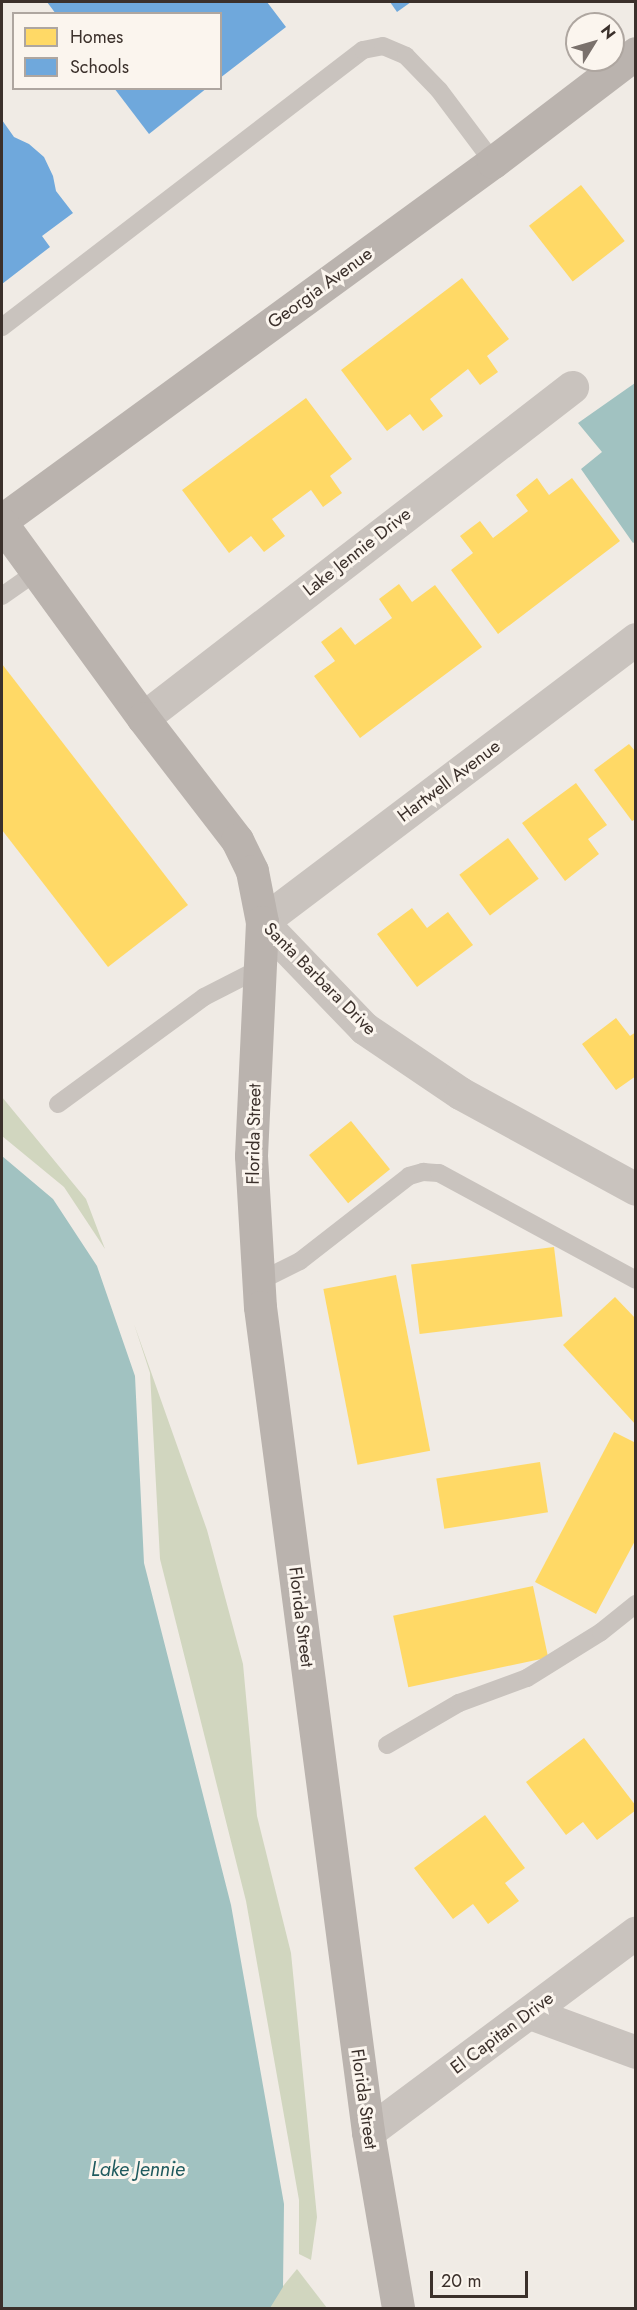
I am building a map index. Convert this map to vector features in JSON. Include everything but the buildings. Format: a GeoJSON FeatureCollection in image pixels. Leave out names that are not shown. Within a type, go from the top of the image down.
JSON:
{"type":"FeatureCollection","features":[{"type":"Feature","properties":{"kind":"street","name":"Georgia Avenue"},"geometry":{"type":"LineString","coordinates":[[2,522],[493,162],[636,54]]}},
{"type":"Feature","properties":{"kind":"street","name":"Lake Jennie Drive"},"geometry":{"type":"LineString","coordinates":[[143,718],[572,387]]}},
{"type":"Feature","properties":{"kind":"street","name":"Santa Barbara Drive"},"geometry":{"type":"LineString","coordinates":[[2,522],[143,718],[237,840],[252,871],[261,922],[364,1028],[460,1093],[636,1189]]}},
{"type":"Feature","properties":{"kind":"street","name":"Hartwell Avenue"},"geometry":{"type":"LineString","coordinates":[[261,922],[636,639]]}},
{"type":"Feature","properties":{"kind":"street","name":"Florida Street"},"geometry":{"type":"LineString","coordinates":[[261,922],[251,1156],[258,1282],[368,2132],[398,2308]]}},
{"type":"Feature","properties":{"kind":"street","name":"El Capitan Drive"},"geometry":{"type":"LineString","coordinates":[[368,2132],[636,1932]]}},
{"type":"Feature","properties":{"kind":"street"},"geometry":{"type":"LineString","coordinates":[[530,2013],[636,2052]]}},
{"type":"Feature","properties":{"kind":"lane"},"geometry":{"type":"LineString","coordinates":[[2,327],[363,50],[383,46],[406,56],[438,90],[493,162]]}},
{"type":"Feature","properties":{"kind":"lane"},"geometry":{"type":"LineString","coordinates":[[2,596],[36,572]]}},
{"type":"Feature","properties":{"kind":"lane"},"geometry":{"type":"LineString","coordinates":[[58,1104],[204,997],[259,969]]}},
{"type":"Feature","properties":{"kind":"lane"},"geometry":{"type":"LineString","coordinates":[[258,1282],[300,1261],[409,1176],[423,1172],[439,1173],[636,1280]]}},
{"type":"Feature","properties":{"kind":"lane"},"geometry":{"type":"LineString","coordinates":[[387,1745],[459,1703],[527,1678],[601,1632],[636,1604]]}},
{"type":"Feature","properties":{"kind":"green space"},"geometry":{"type":"Polygon","coordinates":[[[2,1097],[86,1199],[105,1249],[64,1187],[2,1136],[2,1097]]]}},
{"type":"Feature","properties":{"kind":"green space"},"geometry":{"type":"Polygon","coordinates":[[[134,1324],[207,1530],[243,1664],[257,1816],[291,1953],[317,2217],[311,2260],[299,2254],[299,2200],[246,1901],[160,1559],[150,1373],[134,1324]]]}},
{"type":"Feature","properties":{"kind":"green space"},"geometry":{"type":"Polygon","coordinates":[[[297,2269],[327,2308],[265,2308],[297,2269]]]}},
{"type":"Feature","properties":{"kind":"water"},"geometry":{"type":"Polygon","coordinates":[[[635,383],[636,541],[633,543],[581,469],[602,452],[578,423],[635,383]]]}},
{"type":"Feature","properties":{"kind":"water","name":"Lake Jennie"},"geometry":{"type":"Polygon","coordinates":[[[2,1156],[53,1199],[97,1266],[135,1376],[144,1563],[231,1905],[284,2204],[283,2287],[270,2308],[2,2308],[2,1156]]]}}]}
